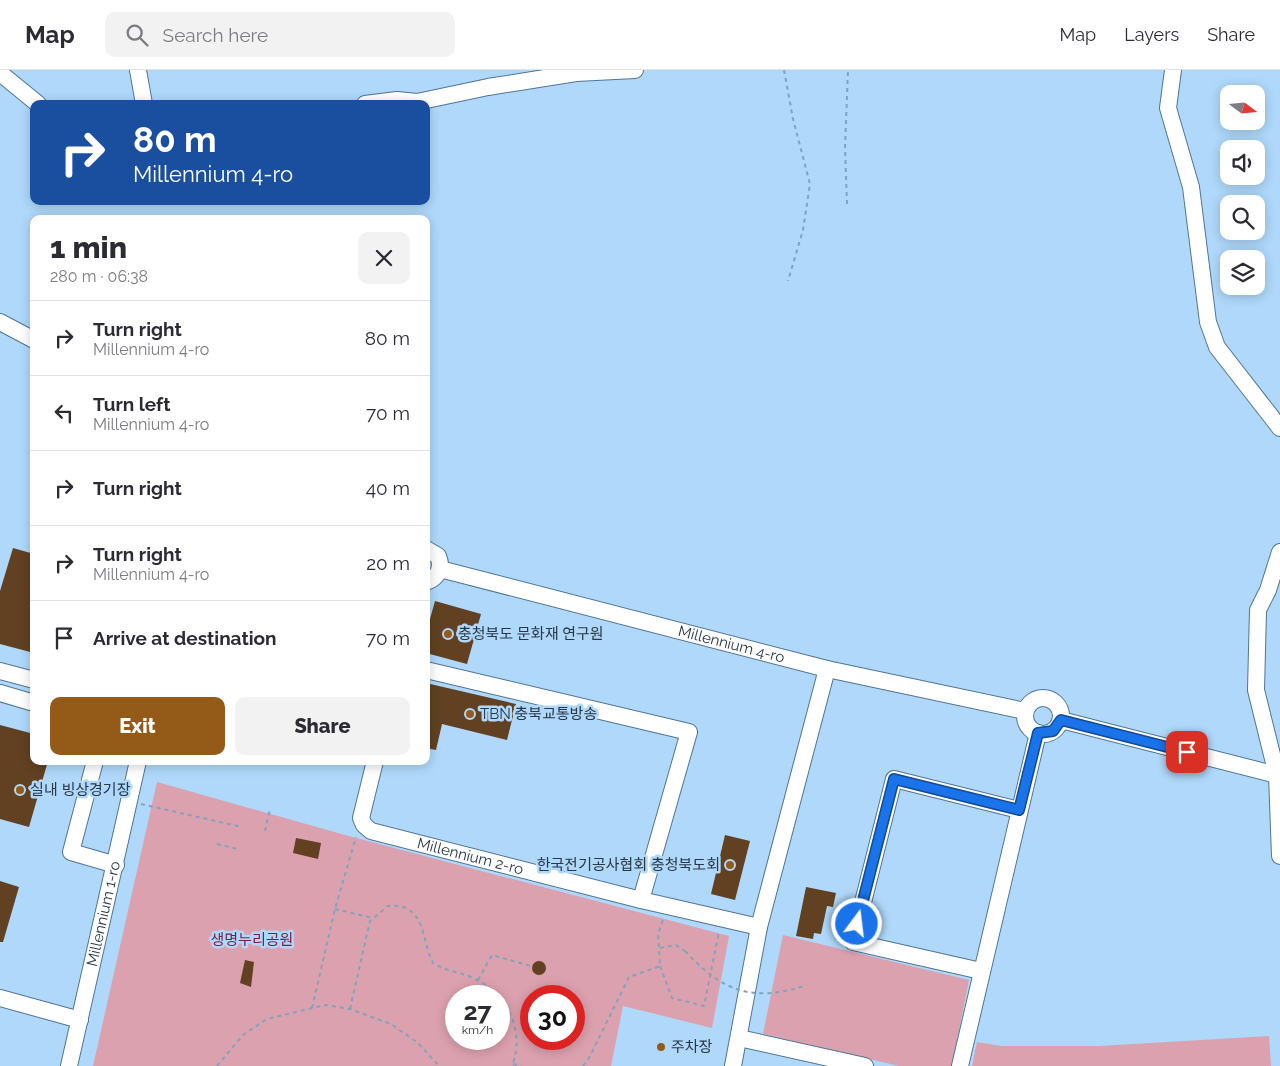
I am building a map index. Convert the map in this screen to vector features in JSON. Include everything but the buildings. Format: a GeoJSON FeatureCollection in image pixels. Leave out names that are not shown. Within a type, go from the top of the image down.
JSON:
{"type":"FeatureCollection","features":[{"type":"Feature","properties":{"kind":"street"},"geometry":{"type":"LineString","coordinates":[[138,70],[143,100]]}},
{"type":"Feature","properties":{"kind":"street"},"geometry":{"type":"LineString","coordinates":[[426,100],[576,72],[635,70]]}},
{"type":"Feature","properties":{"kind":"street"},"geometry":{"type":"LineString","coordinates":[[1173,70],[1168,108],[1191,187],[1208,322],[1217,346],[1280,428]]}},
{"type":"Feature","properties":{"kind":"street"},"geometry":{"type":"LineString","coordinates":[[0,73],[33,100]]}},
{"type":"Feature","properties":{"kind":"street"},"geometry":{"type":"LineString","coordinates":[[0,322],[30,338]]}},
{"type":"Feature","properties":{"kind":"street"},"geometry":{"type":"LineString","coordinates":[[430,551],[438,556],[440,569],[436,577],[430,580]]}},
{"type":"Feature","properties":{"kind":"street"},"geometry":{"type":"LineString","coordinates":[[1280,552],[1268,590],[1258,610],[1256,645],[1256,690],[1277,775],[1280,856]]}},
{"type":"Feature","properties":{"kind":"street","name":"Millennium 4-ro"},"geometry":{"type":"LineString","coordinates":[[440,569],[827,670],[1026,711]]}},
{"type":"Feature","properties":{"kind":"street"},"geometry":{"type":"LineString","coordinates":[[733,1066],[759,927],[827,670]]}},
{"type":"Feature","properties":{"kind":"street"},"geometry":{"type":"LineString","coordinates":[[0,671],[30,679]]}},
{"type":"Feature","properties":{"kind":"street"},"geometry":{"type":"LineString","coordinates":[[430,671],[689,732],[641,900]]}},
{"type":"Feature","properties":{"kind":"street"},"geometry":{"type":"LineString","coordinates":[[0,693],[30,702]]}},
{"type":"Feature","properties":{"kind":"street"},"geometry":{"type":"LineString","coordinates":[[1048,698],[1058,705],[1061,710],[1061,720],[1053,731],[1038,733],[1027,725],[1026,711],[1030,702],[1036,699],[1048,698]]}},
{"type":"Feature","properties":{"kind":"street"},"geometry":{"type":"LineString","coordinates":[[1061,720],[1277,775]]}},
{"type":"Feature","properties":{"kind":"street"},"geometry":{"type":"LineString","coordinates":[[960,1066],[1038,733]]}},
{"type":"Feature","properties":{"kind":"street"},"geometry":{"type":"LineString","coordinates":[[94,765],[71,852],[116,865]]}},
{"type":"Feature","properties":{"kind":"street","name":"Millennium 1-ro"},"geometry":{"type":"LineString","coordinates":[[69,1066],[137,765]]}},
{"type":"Feature","properties":{"kind":"street"},"geometry":{"type":"LineString","coordinates":[[361,818],[374,765]]}},
{"type":"Feature","properties":{"kind":"street"},"geometry":{"type":"LineString","coordinates":[[982,971],[852,942],[894,779],[1019,810]]}},
{"type":"Feature","properties":{"kind":"street","name":"Millennium 2-ro"},"geometry":{"type":"LineString","coordinates":[[361,818],[364,825],[371,831],[641,900],[759,927]]}},
{"type":"Feature","properties":{"kind":"street"},"geometry":{"type":"LineString","coordinates":[[0,998],[80,1020]]}},
{"type":"Feature","properties":{"kind":"street"},"geometry":{"type":"LineString","coordinates":[[739,1038],[865,1066]]}},
{"type":"Feature","properties":{"kind":"path"},"geometry":{"type":"LineString","coordinates":[[784,70],[792,119],[810,184],[804,230],[788,282]]}},
{"type":"Feature","properties":{"kind":"path"},"geometry":{"type":"LineString","coordinates":[[847,204],[845,148],[848,70]]}},
{"type":"Feature","properties":{"kind":"path"},"geometry":{"type":"LineString","coordinates":[[129,802],[242,827]]}},
{"type":"Feature","properties":{"kind":"path"},"geometry":{"type":"LineString","coordinates":[[265,831],[270,809]]}},
{"type":"Feature","properties":{"kind":"path"},"geometry":{"type":"LineString","coordinates":[[312,1008],[335,909],[361,818]]}},
{"type":"Feature","properties":{"kind":"path"},"geometry":{"type":"LineString","coordinates":[[217,844],[238,849]]}},
{"type":"Feature","properties":{"kind":"path"},"geometry":{"type":"LineString","coordinates":[[350,1009],[370,921],[388,906],[395,906],[415,914],[424,931],[426,947],[434,963],[448,971],[478,980],[503,999],[513,1020],[517,1040],[513,1065],[521,1066]]}},
{"type":"Feature","properties":{"kind":"path"},"geometry":{"type":"LineString","coordinates":[[668,906],[658,934],[660,966],[672,998],[704,1006],[722,919]]}},
{"type":"Feature","properties":{"kind":"path"},"geometry":{"type":"LineString","coordinates":[[335,909],[373,918]]}},
{"type":"Feature","properties":{"kind":"path"},"geometry":{"type":"LineString","coordinates":[[660,948],[676,945],[685,951],[701,969],[717,980],[738,990],[760,994],[784,992],[807,985]]}},
{"type":"Feature","properties":{"kind":"path"},"geometry":{"type":"LineString","coordinates":[[478,980],[492,955],[531,966]]}},
{"type":"Feature","properties":{"kind":"path"},"geometry":{"type":"LineString","coordinates":[[583,1066],[629,978],[660,966]]}},
{"type":"Feature","properties":{"kind":"path"},"geometry":{"type":"LineString","coordinates":[[217,1066],[243,1035],[267,1019],[325,1005],[350,1009],[391,1024],[418,1044],[439,1066]]}},
{"type":"Feature","properties":{"kind":"green space","name":"생명누리공원"},"geometry":{"type":"Polygon","coordinates":[[[157,782],[345,835],[729,936],[712,1028],[623,1006],[611,1066],[93,1066],[157,782]]]}},
{"type":"Feature","properties":{"kind":"green space"},"geometry":{"type":"Polygon","coordinates":[[[783,935],[969,980],[952,1066],[899,1066],[763,1034],[783,935]]]}},
{"type":"Feature","properties":{"kind":"green space"},"geometry":{"type":"Polygon","coordinates":[[[1269,1036],[1271,1066],[972,1066],[977,1042],[1001,1046],[1099,1046],[1269,1036]]]}},
{"type":"Feature","properties":{"kind":"place","name":"충청북도 문화재 연구원"},"geometry":{"type":"Point","coordinates":[448,634]}},
{"type":"Feature","properties":{"kind":"place","name":"TBN 충북교통방송"},"geometry":{"type":"Point","coordinates":[470,714]}},
{"type":"Feature","properties":{"kind":"place","name":"실내 빙상경기장"},"geometry":{"type":"Point","coordinates":[20,790]}},
{"type":"Feature","properties":{"kind":"place","name":"한국전기공사협회 충청북도회"},"geometry":{"type":"Point","coordinates":[730,865]}},
{"type":"Feature","properties":{"kind":"place","name":"주차장"},"geometry":{"type":"Point","coordinates":[661,1047]}},
{"type":"Feature","properties":{"kind":"route"},"geometry":{"type":"LineString","coordinates":[[857,924],[894,779],[1019,810],[1038,733],[1047,734],[1053,731],[1061,720],[1187,752]]}}]}
